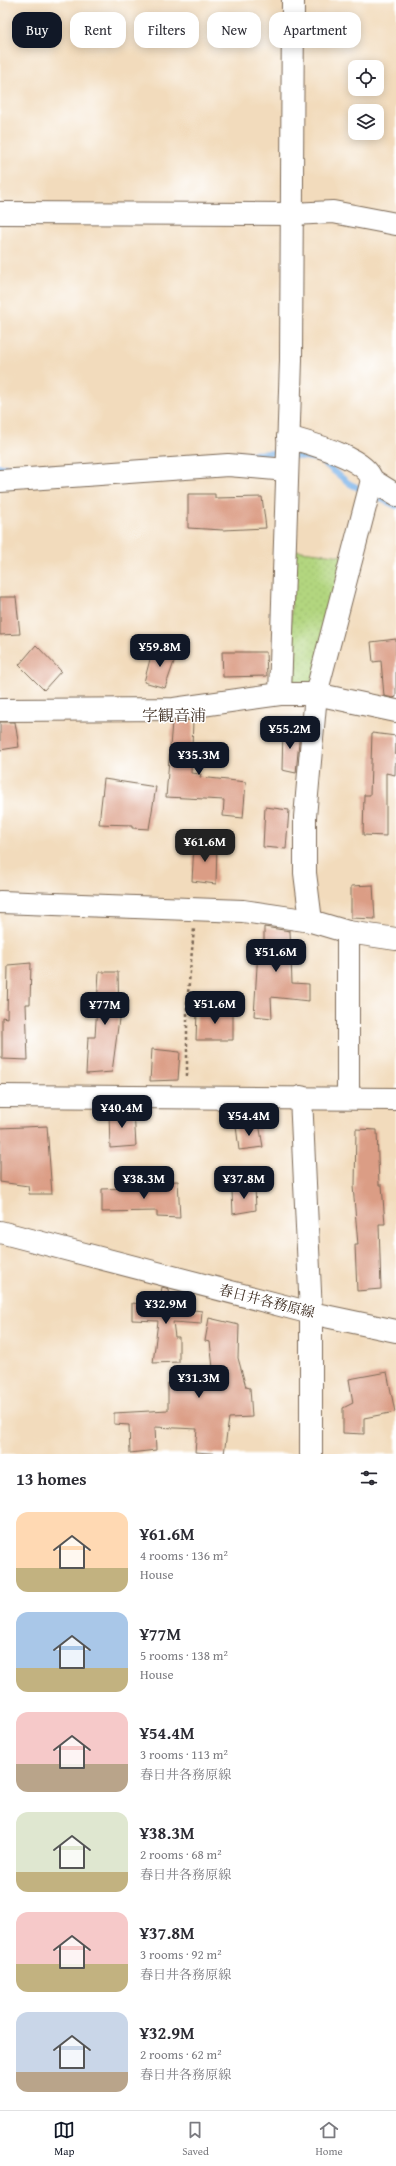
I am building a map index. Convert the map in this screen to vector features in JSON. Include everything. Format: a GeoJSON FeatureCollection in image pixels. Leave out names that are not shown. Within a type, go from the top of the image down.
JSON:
{"type":"FeatureCollection","features":[{"type":"Feature","properties":{"kind":"street"},"geometry":{"type":"LineString","coordinates":[[280,694],[291,360],[293,0]]}},
{"type":"Feature","properties":{"kind":"street"},"geometry":{"type":"LineString","coordinates":[[0,213],[292,214],[333,212],[396,224]]}},
{"type":"Feature","properties":{"kind":"street"},"geometry":{"type":"LineString","coordinates":[[288,437],[324,447],[354,462],[370,475],[372,480],[396,495]]}},
{"type":"Feature","properties":{"kind":"street"},"geometry":{"type":"LineString","coordinates":[[0,481],[228,465],[287,470]]}},
{"type":"Feature","properties":{"kind":"street"},"geometry":{"type":"LineString","coordinates":[[311,921],[306,873],[305,817],[316,694],[372,480]]}},
{"type":"Feature","properties":{"kind":"street"},"geometry":{"type":"LineString","coordinates":[[0,710],[174,709],[280,694],[316,694],[396,711]]}},
{"type":"Feature","properties":{"kind":"street"},"geometry":{"type":"LineString","coordinates":[[0,902],[243,911],[311,921],[348,932],[396,939]]}},
{"type":"Feature","properties":{"kind":"street"},"geometry":{"type":"LineString","coordinates":[[348,932],[348,1097]]}},
{"type":"Feature","properties":{"kind":"street"},"geometry":{"type":"LineString","coordinates":[[0,1096],[348,1097],[396,1099]]}},
{"type":"Feature","properties":{"kind":"street"},"geometry":{"type":"LineString","coordinates":[[301,1097],[311,1313],[311,1454]]}},
{"type":"Feature","properties":{"kind":"street","name":"春日井各務原線"},"geometry":{"type":"LineString","coordinates":[[0,1232],[311,1313],[396,1331]]}},
{"type":"Feature","properties":{"kind":"path"},"geometry":{"type":"LineString","coordinates":[[187,1097],[187,1004],[196,909]]}},
{"type":"Feature","properties":{"kind":"green space"},"geometry":{"type":"Polygon","coordinates":[[[293,550],[344,556],[315,686],[289,681],[293,550]]]}},
{"type":"Feature","properties":{"kind":"building"},"geometry":{"type":"Polygon","coordinates":[[[188,494],[215,494],[215,498],[262,497],[266,528],[223,530],[188,528],[188,494]]]}},
{"type":"Feature","properties":{"kind":"building"},"geometry":{"type":"Polygon","coordinates":[[[0,597],[16,597],[20,634],[0,635],[0,597]]]}},
{"type":"Feature","properties":{"kind":"building"},"geometry":{"type":"Polygon","coordinates":[[[396,639],[396,697],[393,698],[384,696],[381,661],[373,662],[371,642],[396,639]]]}},
{"type":"Feature","properties":{"kind":"building"},"geometry":{"type":"Polygon","coordinates":[[[36,645],[61,671],[44,690],[19,665],[36,645]]]}},
{"type":"Feature","properties":{"kind":"building"},"geometry":{"type":"Polygon","coordinates":[[[153,648],[176,656],[165,688],[144,682],[153,648]]]}},
{"type":"Feature","properties":{"kind":"building"},"geometry":{"type":"Polygon","coordinates":[[[222,652],[266,652],[267,676],[223,677],[222,652]]]}},
{"type":"Feature","properties":{"kind":"building"},"geometry":{"type":"Polygon","coordinates":[[[184,720],[193,721],[191,773],[201,774],[200,777],[246,782],[243,818],[223,816],[224,800],[166,797],[172,722],[184,720]]]}},
{"type":"Feature","properties":{"kind":"building"},"geometry":{"type":"Polygon","coordinates":[[[0,722],[15,722],[19,747],[0,750],[0,722]]]}},
{"type":"Feature","properties":{"kind":"building"},"geometry":{"type":"Polygon","coordinates":[[[283,728],[300,731],[296,773],[282,770],[283,728]]]}},
{"type":"Feature","properties":{"kind":"building"},"geometry":{"type":"Polygon","coordinates":[[[372,733],[396,736],[395,775],[386,773],[386,836],[363,835],[364,795],[370,795],[372,733]]]}},
{"type":"Feature","properties":{"kind":"building"},"geometry":{"type":"Polygon","coordinates":[[[104,779],[156,787],[149,829],[132,828],[132,825],[99,824],[104,779]]]}},
{"type":"Feature","properties":{"kind":"building"},"geometry":{"type":"Polygon","coordinates":[[[265,807],[289,810],[286,849],[263,847],[265,807]]]}},
{"type":"Feature","properties":{"kind":"building"},"geometry":{"type":"Polygon","coordinates":[[[194,844],[217,844],[216,884],[192,881],[194,844]]]}},
{"type":"Feature","properties":{"kind":"building"},"geometry":{"type":"Polygon","coordinates":[[[373,885],[375,919],[351,918],[351,886],[373,885]]]}},
{"type":"Feature","properties":{"kind":"building"},"geometry":{"type":"Polygon","coordinates":[[[264,927],[290,931],[292,983],[309,984],[309,1001],[271,997],[272,1018],[254,1016],[258,950],[264,951],[264,927]]]}},
{"type":"Feature","properties":{"kind":"building"},"geometry":{"type":"Polygon","coordinates":[[[31,963],[30,1004],[26,1004],[28,1060],[2,1059],[2,1017],[7,1018],[8,965],[31,963]]]}},
{"type":"Feature","properties":{"kind":"building"},"geometry":{"type":"Polygon","coordinates":[[[99,972],[118,972],[119,1019],[112,1072],[86,1074],[88,1037],[95,1037],[99,972]]]}},
{"type":"Feature","properties":{"kind":"building"},"geometry":{"type":"Polygon","coordinates":[[[233,1010],[233,1040],[196,1040],[197,1011],[233,1010]]]}},
{"type":"Feature","properties":{"kind":"building"},"geometry":{"type":"Polygon","coordinates":[[[152,1049],[180,1052],[178,1080],[150,1081],[152,1049]]]}},
{"type":"Feature","properties":{"kind":"building"},"geometry":{"type":"Polygon","coordinates":[[[134,1111],[136,1146],[110,1148],[109,1112],[134,1111]]]}},
{"type":"Feature","properties":{"kind":"building"},"geometry":{"type":"Polygon","coordinates":[[[259,1123],[263,1147],[239,1150],[236,1126],[259,1123]]]}},
{"type":"Feature","properties":{"kind":"building"},"geometry":{"type":"Polygon","coordinates":[[[47,1126],[52,1194],[29,1194],[28,1186],[0,1182],[0,1128],[47,1126]]]}},
{"type":"Feature","properties":{"kind":"building"},"geometry":{"type":"Polygon","coordinates":[[[356,1129],[377,1130],[379,1185],[382,1185],[385,1224],[379,1224],[381,1289],[357,1291],[355,1245],[358,1245],[353,1186],[355,1186],[356,1129]]]}},
{"type":"Feature","properties":{"kind":"building"},"geometry":{"type":"Polygon","coordinates":[[[178,1181],[180,1218],[157,1217],[157,1211],[102,1212],[102,1189],[157,1187],[157,1182],[178,1181]]]}},
{"type":"Feature","properties":{"kind":"building"},"geometry":{"type":"Polygon","coordinates":[[[255,1186],[256,1210],[233,1214],[232,1191],[255,1186]]]}},
{"type":"Feature","properties":{"kind":"building"},"geometry":{"type":"Polygon","coordinates":[[[162,1287],[169,1289],[171,1307],[202,1311],[201,1324],[173,1322],[175,1337],[179,1337],[179,1362],[153,1363],[158,1321],[132,1320],[132,1303],[159,1306],[162,1287]]]}},
{"type":"Feature","properties":{"kind":"building"},"geometry":{"type":"Polygon","coordinates":[[[209,1318],[239,1325],[238,1358],[246,1387],[250,1388],[252,1417],[229,1418],[224,1454],[195,1452],[197,1429],[155,1427],[156,1450],[130,1453],[129,1425],[114,1424],[114,1413],[168,1410],[168,1383],[214,1376],[210,1342],[205,1341],[209,1318]]]}},
{"type":"Feature","properties":{"kind":"building"},"geometry":{"type":"Polygon","coordinates":[[[387,1372],[395,1412],[364,1418],[364,1434],[343,1433],[343,1408],[353,1403],[349,1379],[387,1372]]]}},
{"type":"Feature","properties":{"kind":"waterway"},"geometry":{"type":"LineString","coordinates":[[232,455],[273,453],[318,459],[350,484],[396,506]]}},
{"type":"Feature","properties":{"kind":"waterway"},"geometry":{"type":"LineString","coordinates":[[0,467],[51,467]]}},
{"type":"Feature","properties":{"kind":"district","name":"字観音浦"},"geometry":{"type":"Point","coordinates":[174,715]}}]}
